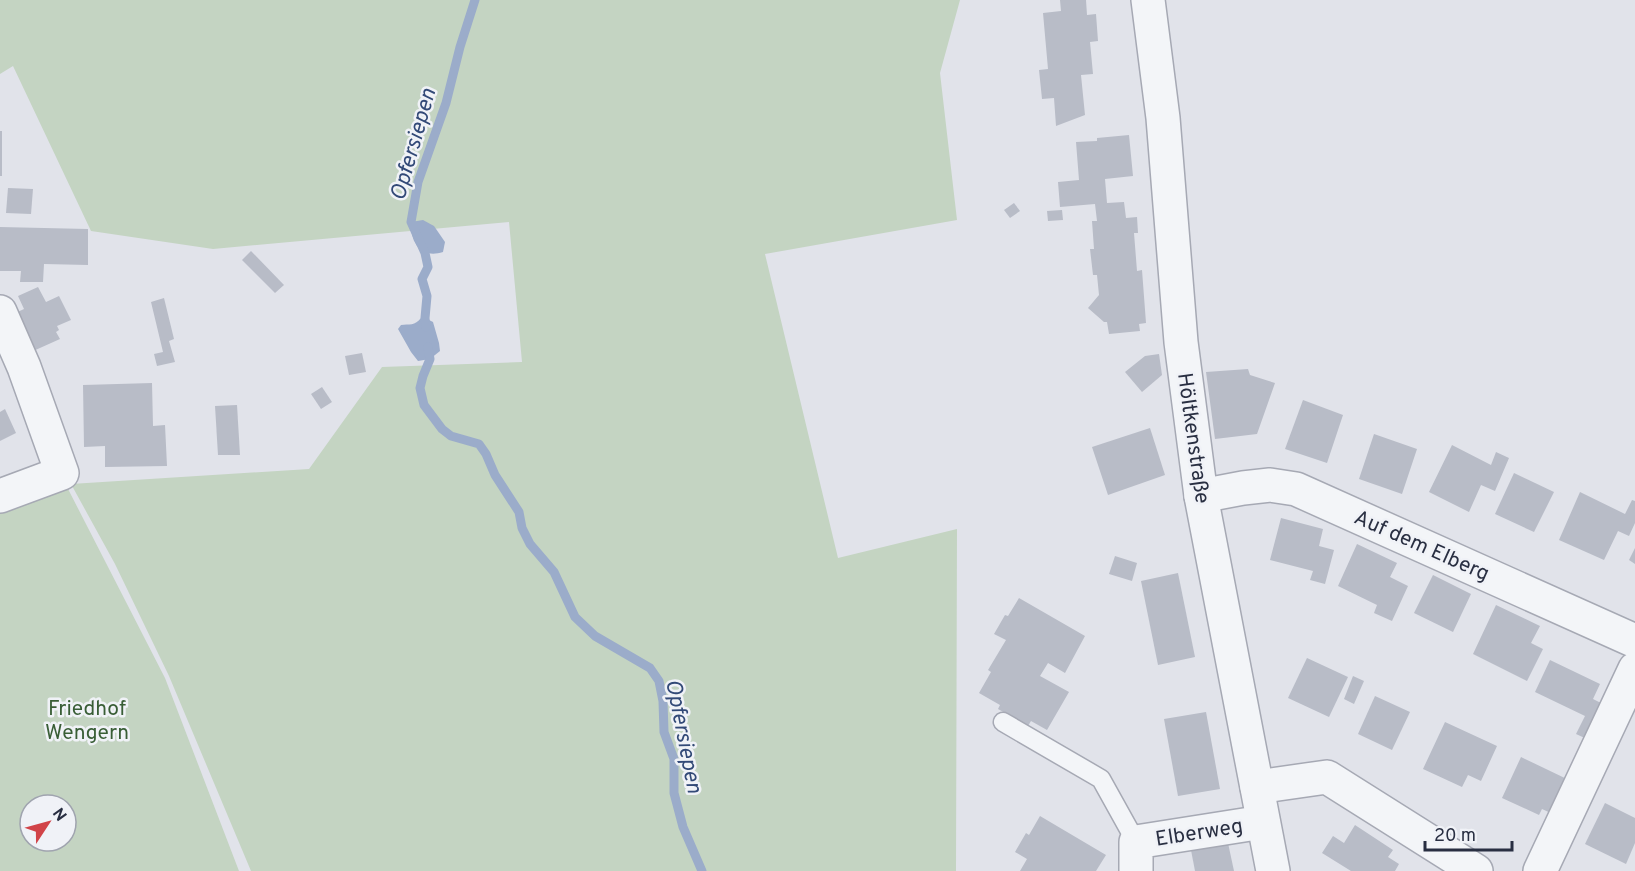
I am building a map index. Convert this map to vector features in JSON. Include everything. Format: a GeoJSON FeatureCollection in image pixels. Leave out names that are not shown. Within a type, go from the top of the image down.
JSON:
{"type":"FeatureCollection","features":[{"type":"Feature","properties":{"kind":"street","name":"Höltkenstraße"},"geometry":{"type":"LineString","coordinates":[[1148,0],[1163,118],[1181,342],[1201,496],[1273,871]]}},
{"type":"Feature","properties":{"kind":"street"},"geometry":{"type":"LineString","coordinates":[[0,312],[24,367],[62,472],[0,496]]}},
{"type":"Feature","properties":{"kind":"street","name":"Auf dem Elberg"},"geometry":{"type":"LineString","coordinates":[[1201,496],[1270,485],[1296,489],[1635,640]]}},
{"type":"Feature","properties":{"kind":"street"},"geometry":{"type":"LineString","coordinates":[[1540,871],[1635,669]]}},
{"type":"Feature","properties":{"kind":"street"},"geometry":{"type":"LineString","coordinates":[[1257,787],[1327,777],[1476,871]]}},
{"type":"Feature","properties":{"kind":"street","name":"Elberweg"},"geometry":{"type":"LineString","coordinates":[[1136,857],[1263,822]]}},
{"type":"Feature","properties":{"kind":"lane"},"geometry":{"type":"LineString","coordinates":[[1003,722],[1101,779],[1136,857]]}},
{"type":"Feature","properties":{"kind":"green space"},"geometry":{"type":"Polygon","coordinates":[[[0,0],[960,0],[940,73],[957,220],[765,254],[838,558],[957,529],[956,871],[251,871],[169,676],[115,564],[71,484],[309,469],[382,367],[522,362],[509,222],[213,249],[91,231],[13,66],[0,74],[0,0]]]}},
{"type":"Feature","properties":{"kind":"green space","name":"Friedhof Wengern"},"geometry":{"type":"Polygon","coordinates":[[[67,487],[165,678],[239,871],[0,871],[0,512],[57,488],[67,487]]]}},
{"type":"Feature","properties":{"kind":"water"},"geometry":{"type":"Polygon","coordinates":[[[423,220],[434,226],[445,242],[443,252],[435,254],[418,248],[412,237],[411,222],[423,220]]]}},
{"type":"Feature","properties":{"kind":"water"},"geometry":{"type":"Polygon","coordinates":[[[421,318],[433,322],[440,351],[430,359],[418,361],[398,329],[401,325],[414,323],[421,318]]]}},
{"type":"Feature","properties":{"kind":"building"},"geometry":{"type":"Polygon","coordinates":[[[1060,0],[1086,0],[1087,15],[1096,14],[1098,41],[1090,42],[1093,74],[1081,75],[1085,115],[1056,126],[1054,98],[1042,99],[1039,70],[1048,69],[1043,13],[1061,11],[1060,0]]]}},
{"type":"Feature","properties":{"kind":"building"},"geometry":{"type":"Polygon","coordinates":[[[0,131],[2,131],[2,176],[0,176],[0,131]]]}},
{"type":"Feature","properties":{"kind":"building"},"geometry":{"type":"Polygon","coordinates":[[[1129,135],[1133,176],[1105,179],[1107,203],[1124,202],[1126,218],[1137,217],[1138,233],[1134,233],[1137,271],[1142,270],[1146,323],[1139,324],[1140,331],[1109,334],[1107,322],[1088,308],[1099,295],[1097,275],[1093,275],[1090,249],[1094,249],[1092,221],[1097,221],[1095,204],[1060,207],[1058,182],[1079,180],[1076,142],[1129,135]]]}},
{"type":"Feature","properties":{"kind":"building"},"geometry":{"type":"Polygon","coordinates":[[[8,188],[33,189],[31,214],[6,213],[8,188]]]}},
{"type":"Feature","properties":{"kind":"building"},"geometry":{"type":"Polygon","coordinates":[[[1014,203],[1020,211],[1010,218],[1004,210],[1014,203]]]}},
{"type":"Feature","properties":{"kind":"building"},"geometry":{"type":"Polygon","coordinates":[[[1062,210],[1063,220],[1048,221],[1047,211],[1062,210]]]}},
{"type":"Feature","properties":{"kind":"building"},"geometry":{"type":"Polygon","coordinates":[[[0,227],[88,229],[88,265],[44,264],[43,282],[20,282],[21,271],[0,271],[0,227]]]}},
{"type":"Feature","properties":{"kind":"building"},"geometry":{"type":"Polygon","coordinates":[[[251,251],[284,285],[275,293],[242,260],[251,251]]]}},
{"type":"Feature","properties":{"kind":"building"},"geometry":{"type":"Polygon","coordinates":[[[38,287],[46,302],[59,296],[71,320],[57,326],[59,330],[56,332],[60,339],[31,352],[9,316],[24,309],[18,296],[38,287]]]}},
{"type":"Feature","properties":{"kind":"building"},"geometry":{"type":"Polygon","coordinates":[[[164,298],[174,339],[169,341],[175,362],[157,366],[154,354],[163,352],[151,302],[164,298]]]}},
{"type":"Feature","properties":{"kind":"building"},"geometry":{"type":"Polygon","coordinates":[[[362,353],[366,372],[349,375],[345,356],[362,353]]]}},
{"type":"Feature","properties":{"kind":"building"},"geometry":{"type":"Polygon","coordinates":[[[1159,354],[1162,375],[1142,392],[1125,372],[1145,356],[1159,354]]]}},
{"type":"Feature","properties":{"kind":"building"},"geometry":{"type":"Polygon","coordinates":[[[1248,369],[1250,375],[1275,383],[1257,434],[1215,439],[1206,372],[1248,369]]]}},
{"type":"Feature","properties":{"kind":"building"},"geometry":{"type":"Polygon","coordinates":[[[152,383],[153,426],[165,425],[167,466],[105,467],[105,446],[84,447],[83,385],[152,383]]]}},
{"type":"Feature","properties":{"kind":"building"},"geometry":{"type":"Polygon","coordinates":[[[322,387],[332,402],[321,409],[311,394],[322,387]]]}},
{"type":"Feature","properties":{"kind":"building"},"geometry":{"type":"Polygon","coordinates":[[[1303,400],[1343,415],[1327,463],[1285,449],[1303,400]]]}},
{"type":"Feature","properties":{"kind":"building"},"geometry":{"type":"Polygon","coordinates":[[[237,405],[240,455],[218,455],[215,406],[237,405]]]}},
{"type":"Feature","properties":{"kind":"building"},"geometry":{"type":"Polygon","coordinates":[[[5,409],[16,433],[0,441],[0,412],[5,409]]]}},
{"type":"Feature","properties":{"kind":"building"},"geometry":{"type":"Polygon","coordinates":[[[1150,428],[1165,475],[1108,495],[1092,447],[1150,428]]]}},
{"type":"Feature","properties":{"kind":"building"},"geometry":{"type":"Polygon","coordinates":[[[1374,434],[1417,449],[1402,494],[1359,479],[1374,434]]]}},
{"type":"Feature","properties":{"kind":"building"},"geometry":{"type":"Polygon","coordinates":[[[1452,445],[1491,465],[1496,452],[1509,458],[1495,491],[1481,485],[1469,512],[1429,492],[1452,445]]]}},
{"type":"Feature","properties":{"kind":"building"},"geometry":{"type":"Polygon","coordinates":[[[1514,473],[1554,492],[1534,532],[1495,514],[1514,473]]]}},
{"type":"Feature","properties":{"kind":"building"},"geometry":{"type":"Polygon","coordinates":[[[1580,492],[1625,514],[1632,500],[1635,501],[1635,523],[1629,536],[1618,531],[1604,560],[1559,540],[1580,492]]]}},
{"type":"Feature","properties":{"kind":"building"},"geometry":{"type":"Polygon","coordinates":[[[1281,518],[1323,529],[1319,546],[1334,550],[1325,584],[1310,580],[1313,571],[1270,560],[1281,518]]]}},
{"type":"Feature","properties":{"kind":"building"},"geometry":{"type":"Polygon","coordinates":[[[1357,544],[1397,563],[1390,577],[1408,586],[1392,621],[1374,613],[1377,605],[1338,586],[1357,544]]]}},
{"type":"Feature","properties":{"kind":"building"},"geometry":{"type":"Polygon","coordinates":[[[1635,548],[1635,564],[1629,560],[1635,548]]]}},
{"type":"Feature","properties":{"kind":"building"},"geometry":{"type":"Polygon","coordinates":[[[1115,556],[1137,563],[1132,581],[1109,574],[1115,556]]]}},
{"type":"Feature","properties":{"kind":"building"},"geometry":{"type":"Polygon","coordinates":[[[1178,573],[1195,657],[1158,665],[1141,581],[1178,573]]]}},
{"type":"Feature","properties":{"kind":"building"},"geometry":{"type":"Polygon","coordinates":[[[1433,575],[1471,594],[1453,632],[1414,613],[1433,575]]]}},
{"type":"Feature","properties":{"kind":"building"},"geometry":{"type":"Polygon","coordinates":[[[1019,598],[1085,636],[1065,673],[1048,663],[1040,676],[1069,692],[1047,730],[1031,721],[1028,726],[998,709],[1000,705],[979,693],[991,672],[988,670],[1006,640],[994,634],[1005,615],[1008,616],[1019,598]]]}},
{"type":"Feature","properties":{"kind":"building"},"geometry":{"type":"Polygon","coordinates":[[[1496,605],[1540,626],[1531,643],[1543,649],[1527,681],[1473,654],[1496,605]]]}},
{"type":"Feature","properties":{"kind":"building"},"geometry":{"type":"Polygon","coordinates":[[[1307,658],[1348,677],[1329,717],[1288,698],[1307,658]]]}},
{"type":"Feature","properties":{"kind":"building"},"geometry":{"type":"Polygon","coordinates":[[[1550,660],[1600,684],[1593,699],[1605,705],[1589,740],[1576,734],[1585,716],[1535,692],[1550,660]]]}},
{"type":"Feature","properties":{"kind":"building"},"geometry":{"type":"Polygon","coordinates":[[[1353,676],[1364,681],[1354,704],[1344,699],[1353,676]]]}},
{"type":"Feature","properties":{"kind":"building"},"geometry":{"type":"Polygon","coordinates":[[[1375,696],[1410,712],[1392,750],[1358,734],[1375,696]]]}},
{"type":"Feature","properties":{"kind":"building"},"geometry":{"type":"Polygon","coordinates":[[[1206,712],[1220,789],[1178,796],[1164,719],[1206,712]]]}},
{"type":"Feature","properties":{"kind":"building"},"geometry":{"type":"Polygon","coordinates":[[[1445,722],[1497,746],[1481,781],[1468,775],[1462,787],[1423,769],[1445,722]]]}},
{"type":"Feature","properties":{"kind":"building"},"geometry":{"type":"Polygon","coordinates":[[[1521,757],[1571,781],[1555,815],[1542,809],[1539,815],[1502,798],[1521,757]]]}},
{"type":"Feature","properties":{"kind":"building"},"geometry":{"type":"Polygon","coordinates":[[[1605,803],[1635,818],[1635,843],[1626,864],[1585,844],[1605,803]]]}},
{"type":"Feature","properties":{"kind":"building"},"geometry":{"type":"Polygon","coordinates":[[[1040,816],[1106,855],[1096,871],[1020,871],[1027,859],[1015,852],[1026,833],[1029,835],[1040,816]]]}},
{"type":"Feature","properties":{"kind":"building"},"geometry":{"type":"Polygon","coordinates":[[[1355,825],[1393,850],[1388,857],[1399,864],[1395,871],[1351,871],[1322,853],[1333,836],[1344,843],[1355,825]]]}},
{"type":"Feature","properties":{"kind":"building"},"geometry":{"type":"Polygon","coordinates":[[[1228,843],[1234,871],[1195,871],[1191,850],[1228,843]]]}},
{"type":"Feature","properties":{"kind":"waterway","name":"Opfersiepen"},"geometry":{"type":"LineString","coordinates":[[426,327],[427,296],[422,279],[428,267],[425,253],[411,222],[418,182],[446,103],[475,0]]}},
{"type":"Feature","properties":{"kind":"waterway","name":"Opfersiepen"},"geometry":{"type":"LineString","coordinates":[[428,347],[430,359],[420,388],[424,405],[442,429],[451,436],[479,444],[495,475],[519,512],[522,528],[530,544],[554,572],[575,617],[595,636],[650,668],[659,681],[663,701],[664,732],[674,759],[674,793],[683,827],[702,871]]}}]}
